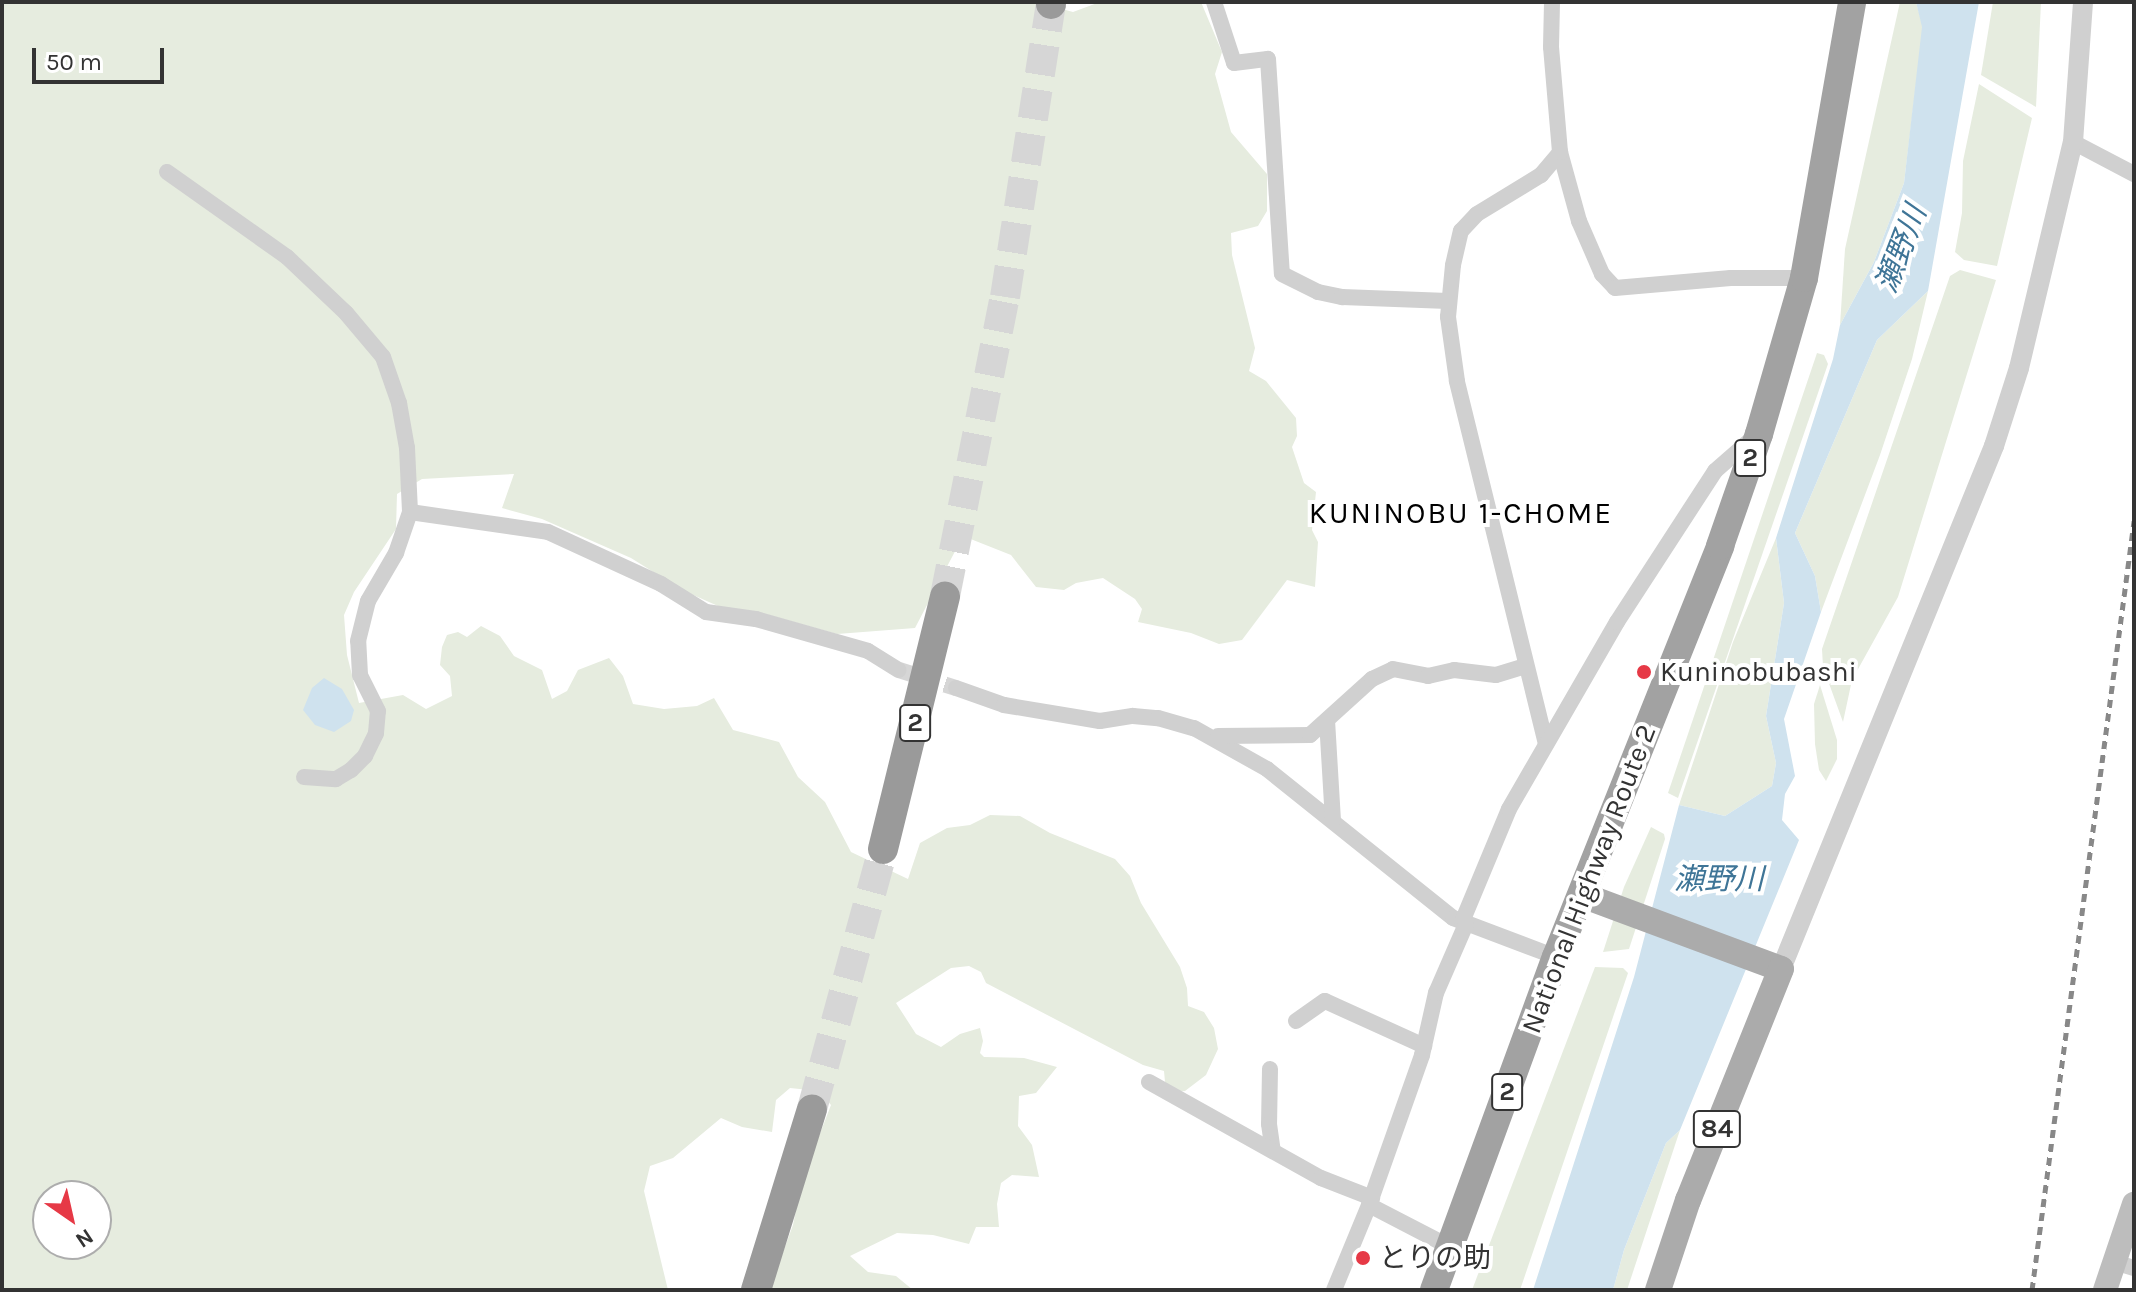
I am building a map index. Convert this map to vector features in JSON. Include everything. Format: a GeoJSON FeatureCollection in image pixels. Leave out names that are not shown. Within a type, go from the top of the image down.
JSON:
{"type":"FeatureCollection","features":[{"type":"Feature","properties":{"kind":"highway","name":"National Highway Route 2"},"geometry":{"type":"LineString","coordinates":[[1434,1290],[1556,957],[1720,546],[1759,434],[1804,278],[1852,2]]}},
{"type":"Feature","properties":{"kind":"highway","name":"2"},"geometry":{"type":"LineString","coordinates":[[883,849],[945,596]]}},
{"type":"Feature","properties":{"kind":"highway"},"geometry":{"type":"LineString","coordinates":[[756,1290],[812,1109]]}},
{"type":"Feature","properties":{"kind":"main road"},"geometry":{"type":"LineString","coordinates":[[1582,895],[1775,967]]}},
{"type":"Feature","properties":{"kind":"main road","name":"84"},"geometry":{"type":"LineString","coordinates":[[1658,1290],[1688,1200],[1775,967]]}},
{"type":"Feature","properties":{"kind":"main road"},"geometry":{"type":"LineString","coordinates":[[2105,1290],[2124,1265],[2134,1204]]}},
{"type":"Feature","properties":{"kind":"street"},"geometry":{"type":"LineString","coordinates":[[1214,2],[1234,63],[1268,59],[1282,274],[1318,292],[1342,297],[1448,301]]}},
{"type":"Feature","properties":{"kind":"street"},"geometry":{"type":"LineString","coordinates":[[1552,2],[1551,47],[1560,152],[1579,221],[1602,274],[1615,288],[1731,278],[1804,278]]}},
{"type":"Feature","properties":{"kind":"street"},"geometry":{"type":"LineString","coordinates":[[1775,967],[1994,446],[2019,368],[2073,142],[2083,2]]}},
{"type":"Feature","properties":{"kind":"street"},"geometry":{"type":"LineString","coordinates":[[2073,142],[2134,174]]}},
{"type":"Feature","properties":{"kind":"street"},"geometry":{"type":"LineString","coordinates":[[1546,744],[1457,381],[1448,301],[1461,231],[1477,214],[1541,175],[1560,152]]}},
{"type":"Feature","properties":{"kind":"street"},"geometry":{"type":"LineString","coordinates":[[167,172],[287,257],[346,313],[383,357],[399,403],[407,448],[410,512],[396,553],[368,601],[358,641],[360,675],[378,711],[376,733],[365,756],[351,770],[336,779],[304,777]]}},
{"type":"Feature","properties":{"kind":"street"},"geometry":{"type":"LineString","coordinates":[[1334,1290],[1371,1201],[1424,1046],[1436,993],[1509,809],[1617,622],[1715,471],[1759,434]]}},
{"type":"Feature","properties":{"kind":"street"},"geometry":{"type":"LineString","coordinates":[[410,512],[548,532],[661,584],[706,612],[756,619],[868,651],[899,670]]}},
{"type":"Feature","properties":{"kind":"street"},"geometry":{"type":"LineString","coordinates":[[1213,736],[1310,735],[1372,679],[1393,669],[1428,676],[1454,670],[1496,675],[1525,666]]}},
{"type":"Feature","properties":{"kind":"street"},"geometry":{"type":"LineString","coordinates":[[956,688],[1004,705],[1100,721],[1133,716],[1158,718],[1213,736],[1267,769],[1464,923],[1556,957]]}},
{"type":"Feature","properties":{"kind":"street"},"geometry":{"type":"LineString","coordinates":[[1327,720],[1333,820]]}},
{"type":"Feature","properties":{"kind":"street"},"geometry":{"type":"LineString","coordinates":[[1296,1021],[1325,1001],[1424,1046]]}},
{"type":"Feature","properties":{"kind":"street"},"geometry":{"type":"LineString","coordinates":[[1270,1069],[1269,1124],[1273,1151]]}},
{"type":"Feature","properties":{"kind":"street"},"geometry":{"type":"LineString","coordinates":[[1149,1082],[1450,1247]]}},
{"type":"Feature","properties":{"kind":"shaded area"},"geometry":{"type":"Polygon","coordinates":[[[2,2],[1036,2],[1073,12],[1100,2],[1201,2],[1222,52],[1215,74],[1231,132],[1267,174],[1267,211],[1258,226],[1231,233],[1232,255],[1255,348],[1249,371],[1266,381],[1296,418],[1297,436],[1292,447],[1304,483],[1316,492],[1312,530],[1318,542],[1315,587],[1287,580],[1242,640],[1219,644],[1191,633],[1138,622],[1142,609],[1135,599],[1103,578],[1076,583],[1064,590],[1036,587],[1011,555],[963,536],[915,628],[837,634],[765,614],[727,610],[682,590],[631,558],[542,519],[502,508],[514,474],[422,479],[397,494],[396,529],[354,592],[344,615],[347,655],[359,703],[403,695],[426,709],[452,696],[450,676],[440,665],[442,647],[447,635],[458,632],[467,637],[481,626],[500,636],[514,656],[542,670],[552,699],[567,691],[578,670],[609,658],[623,676],[633,704],[664,709],[697,706],[714,698],[733,730],[779,742],[798,777],[825,802],[851,852],[908,879],[920,843],[947,828],[970,825],[990,815],[1020,816],[1050,833],[1115,859],[1130,876],[1141,903],[1180,967],[1187,988],[1188,1006],[1204,1012],[1214,1028],[1218,1049],[1206,1075],[1185,1091],[1175,1092],[1165,1082],[1164,1071],[1143,1065],[986,983],[981,972],[969,966],[951,968],[896,1003],[916,1034],[941,1047],[960,1034],[980,1028],[983,1041],[980,1053],[984,1057],[1024,1058],[1057,1067],[1036,1093],[1019,1096],[1018,1126],[1032,1145],[1039,1177],[1012,1175],[1001,1183],[997,1204],[999,1227],[976,1227],[969,1244],[933,1235],[897,1233],[850,1256],[868,1272],[896,1276],[913,1290],[769,1290],[793,1225],[802,1180],[831,1105],[819,1091],[790,1088],[776,1100],[772,1132],[742,1127],[721,1118],[673,1158],[650,1166],[644,1191],[668,1290],[2,1290],[2,2]]]}},
{"type":"Feature","properties":{"kind":"shaded area"},"geometry":{"type":"Polygon","coordinates":[[[1900,2],[1916,2],[1923,27],[1904,183],[1874,262],[1840,325],[1845,249],[1900,2]]]}},
{"type":"Feature","properties":{"kind":"shaded area"},"geometry":{"type":"Polygon","coordinates":[[[1993,2],[2041,2],[2036,107],[1981,75],[1993,2]]]}},
{"type":"Feature","properties":{"kind":"shaded area"},"geometry":{"type":"Polygon","coordinates":[[[1979,84],[2032,118],[1997,266],[1964,260],[1955,252],[1962,213],[1963,161],[1979,84]]]}},
{"type":"Feature","properties":{"kind":"shaded area"},"geometry":{"type":"Polygon","coordinates":[[[1960,270],[1996,280],[1898,597],[1852,680],[1843,722],[1823,667],[1822,649],[1950,276],[1960,270]]]}},
{"type":"Feature","properties":{"kind":"shaded area"},"geometry":{"type":"Polygon","coordinates":[[[1928,291],[1912,359],[1880,455],[1821,612],[1815,576],[1795,533],[1877,340],[1928,291]]]}},
{"type":"Feature","properties":{"kind":"shaded area"},"geometry":{"type":"Polygon","coordinates":[[[1817,353],[1824,355],[1828,364],[1678,798],[1668,793],[1817,353]]]}},
{"type":"Feature","properties":{"kind":"shaded area"},"geometry":{"type":"Polygon","coordinates":[[[1776,538],[1784,603],[1766,716],[1776,763],[1772,786],[1725,816],[1679,805],[1733,642],[1776,538]]]}},
{"type":"Feature","properties":{"kind":"shaded area"},"geometry":{"type":"Polygon","coordinates":[[[1820,685],[1837,740],[1837,759],[1826,781],[1819,770],[1815,744],[1814,704],[1820,685]]]}},
{"type":"Feature","properties":{"kind":"shaded area"},"geometry":{"type":"Polygon","coordinates":[[[1651,827],[1664,834],[1665,839],[1629,949],[1603,952],[1624,887],[1651,827]]]}},
{"type":"Feature","properties":{"kind":"shaded area"},"geometry":{"type":"Polygon","coordinates":[[[1595,967],[1623,968],[1628,973],[1520,1290],[1472,1290],[1595,967]]]}},
{"type":"Feature","properties":{"kind":"shaded area"},"geometry":{"type":"Polygon","coordinates":[[[1680,1130],[1627,1290],[1613,1290],[1624,1250],[1666,1143],[1680,1130]]]}},
{"type":"Feature","properties":{"kind":"water","name":"瀬野川"},"geometry":{"type":"Polygon","coordinates":[[[1916,2],[1979,2],[1928,291],[1877,340],[1795,533],[1815,576],[1821,612],[1784,719],[1795,776],[1785,794],[1782,820],[1799,840],[1680,1130],[1666,1143],[1624,1250],[1613,1290],[1533,1290],[1634,977],[1679,805],[1725,816],[1772,786],[1776,763],[1766,716],[1784,603],[1776,538],[1833,359],[1840,325],[1874,262],[1904,183],[1922,27],[1916,2]]]}},
{"type":"Feature","properties":{"kind":"water"},"geometry":{"type":"Polygon","coordinates":[[[324,678],[342,689],[354,710],[351,721],[334,732],[315,725],[303,710],[312,688],[324,678]]]}},
{"type":"Feature","properties":{"kind":"tunnel"},"geometry":{"type":"LineString","coordinates":[[945,596],[1005,297],[1051,4]]}},
{"type":"Feature","properties":{"kind":"tunnel"},"geometry":{"type":"LineString","coordinates":[[899,670],[956,688]]}},
{"type":"Feature","properties":{"kind":"tunnel"},"geometry":{"type":"LineString","coordinates":[[812,1109],[883,849]]}},
{"type":"Feature","properties":{"kind":"railway"},"geometry":{"type":"LineString","coordinates":[[2032,1290],[2134,521]]}},
{"type":"Feature","properties":{"kind":"place","name":"Kuninobubashi"},"geometry":{"type":"Point","coordinates":[1644,672]}},
{"type":"Feature","properties":{"kind":"place","name":"とりの助"},"geometry":{"type":"Point","coordinates":[1363,1258]}},
{"type":"Feature","properties":{"kind":"district","name":"KUNINOBU 1-CHOME"},"geometry":{"type":"Point","coordinates":[1461,513]}}]}
